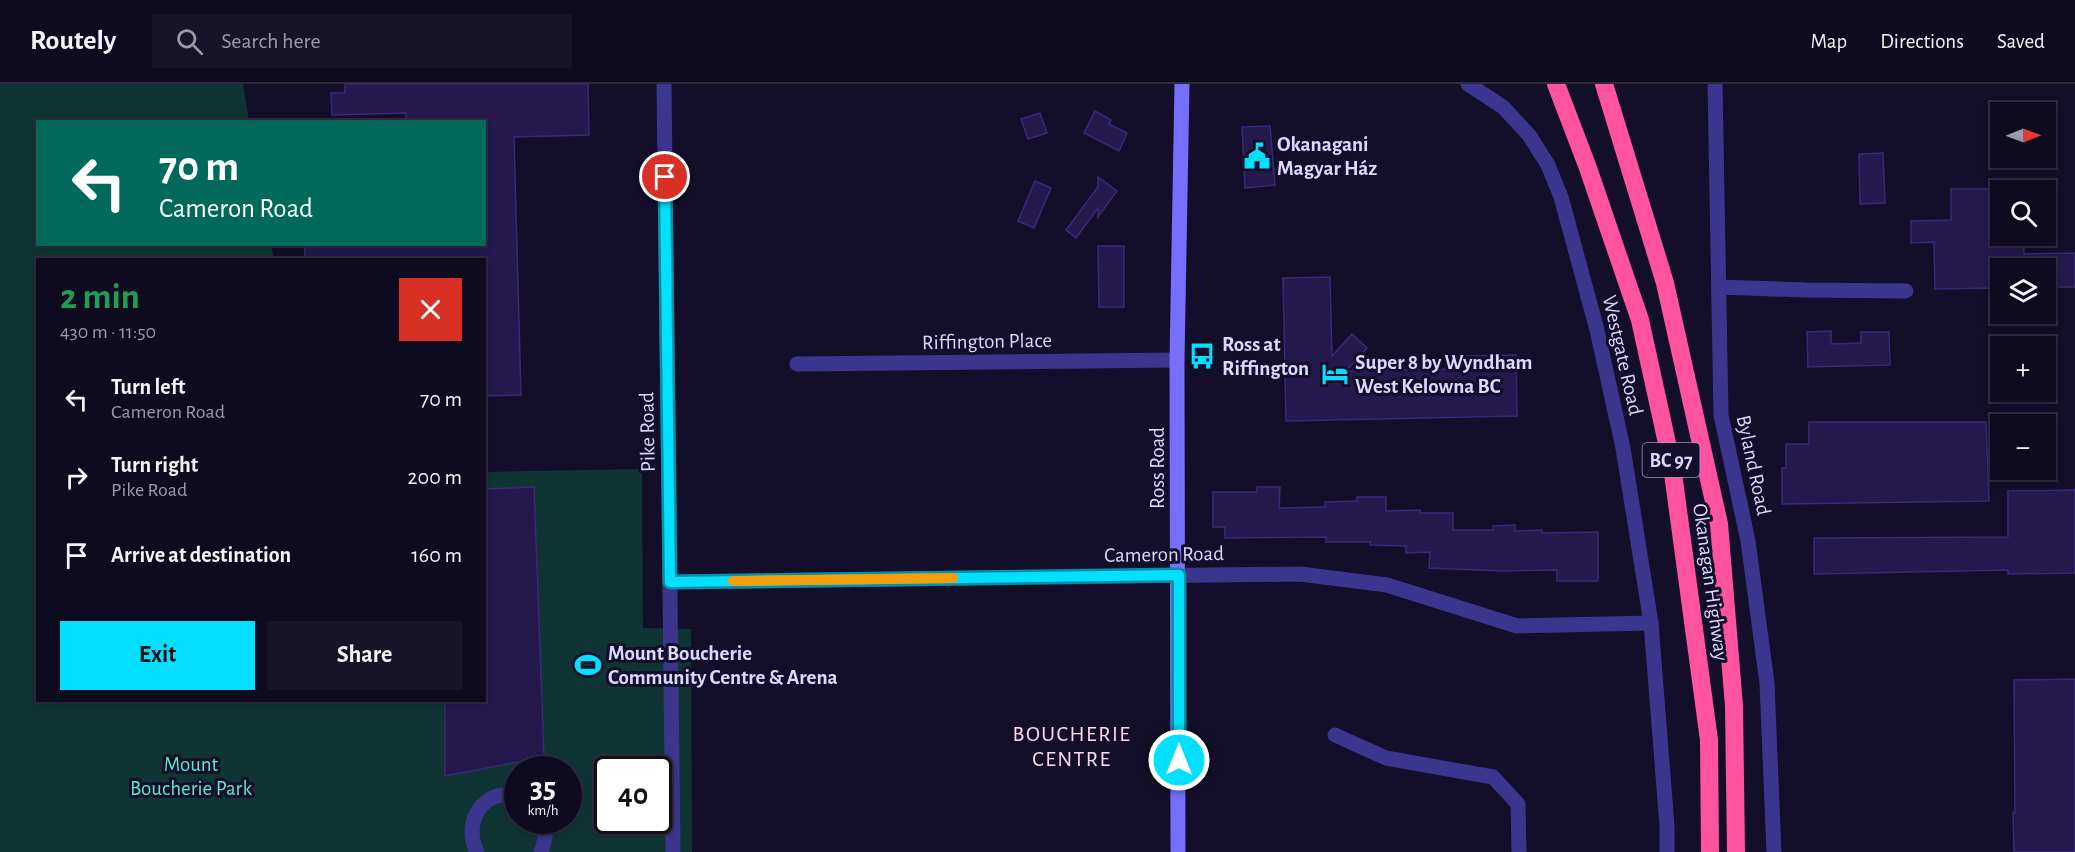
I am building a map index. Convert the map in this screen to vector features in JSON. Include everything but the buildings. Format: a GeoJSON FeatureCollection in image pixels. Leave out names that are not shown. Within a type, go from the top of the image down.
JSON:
{"type":"FeatureCollection","features":[{"type":"Feature","properties":{"kind":"highway","name":"Okanagan Highway"},"geometry":{"type":"LineString","coordinates":[[1556,84],[1588,168],[1640,320],[1672,466],[1709,740],[1710,852]]}},
{"type":"Feature","properties":{"kind":"highway","name":"Okanagan Highway"},"geometry":{"type":"LineString","coordinates":[[1604,84],[1665,283],[1719,524],[1734,706],[1736,852]]}},
{"type":"Feature","properties":{"kind":"street","name":"Pike Road"},"geometry":{"type":"LineString","coordinates":[[664,84],[673,852]]}},
{"type":"Feature","properties":{"kind":"street","name":"Ross Road"},"geometry":{"type":"LineString","coordinates":[[1178,852],[1177,360],[1182,84]]}},
{"type":"Feature","properties":{"kind":"street","name":"Westgate Road"},"geometry":{"type":"LineString","coordinates":[[1468,84],[1503,107],[1529,135],[1548,165],[1561,197],[1599,335],[1623,448],[1652,623],[1667,852]]}},
{"type":"Feature","properties":{"kind":"street","name":"Byland Road"},"geometry":{"type":"LineString","coordinates":[[1715,84],[1721,415],[1748,541],[1767,683],[1774,852]]}},
{"type":"Feature","properties":{"kind":"street"},"geometry":{"type":"LineString","coordinates":[[1719,287],[1906,291]]}},
{"type":"Feature","properties":{"kind":"street","name":"Riffington Place"},"geometry":{"type":"LineString","coordinates":[[797,364],[1177,360]]}},
{"type":"Feature","properties":{"kind":"street","name":"Cameron Road"},"geometry":{"type":"LineString","coordinates":[[670,582],[1300,574],[1387,585],[1517,626],[1652,623]]}},
{"type":"Feature","properties":{"kind":"street"},"geometry":{"type":"LineString","coordinates":[[1335,735],[1386,758],[1493,777],[1518,804],[1519,852]]}},
{"type":"Feature","properties":{"kind":"street"},"geometry":{"type":"LineString","coordinates":[[477,852],[471,832],[473,819],[479,808],[489,800],[504,795]]}},
{"type":"Feature","properties":{"kind":"street"},"geometry":{"type":"LineString","coordinates":[[541,852],[546,834]]}},
{"type":"Feature","properties":{"kind":"green space","name":"Mount Boucherie Park"},"geometry":{"type":"Polygon","coordinates":[[[0,84],[243,84],[249,120],[36,120],[36,246],[271,246],[274,258],[36,258],[36,702],[486,702],[486,472],[642,469],[643,628],[691,629],[692,852],[0,852],[0,84]]]}},
{"type":"Feature","properties":{"kind":"slow traffic"},"geometry":{"type":"LineString","coordinates":[[733,581],[953,578]]}},
{"type":"Feature","properties":{"kind":"place","name":"Okanagani Magyar Ház"},"geometry":{"type":"Point","coordinates":[1257,156]}},
{"type":"Feature","properties":{"kind":"place","name":"Ross at Riffington"},"geometry":{"type":"Point","coordinates":[1202,356]}},
{"type":"Feature","properties":{"kind":"place","name":"Super 8 by Wyndham West Kelowna BC"},"geometry":{"type":"Point","coordinates":[1335,374]}},
{"type":"Feature","properties":{"kind":"place","name":"Mount Boucherie Community Centre & Arena"},"geometry":{"type":"Point","coordinates":[588,665]}},
{"type":"Feature","properties":{"kind":"district","name":"BOUCHERIE CENTRE"},"geometry":{"type":"Point","coordinates":[1072,746]}},
{"type":"Feature","properties":{"kind":"route"},"geometry":{"type":"LineString","coordinates":[[665,177],[670,582],[1179,575],[1179,760]]}}]}
